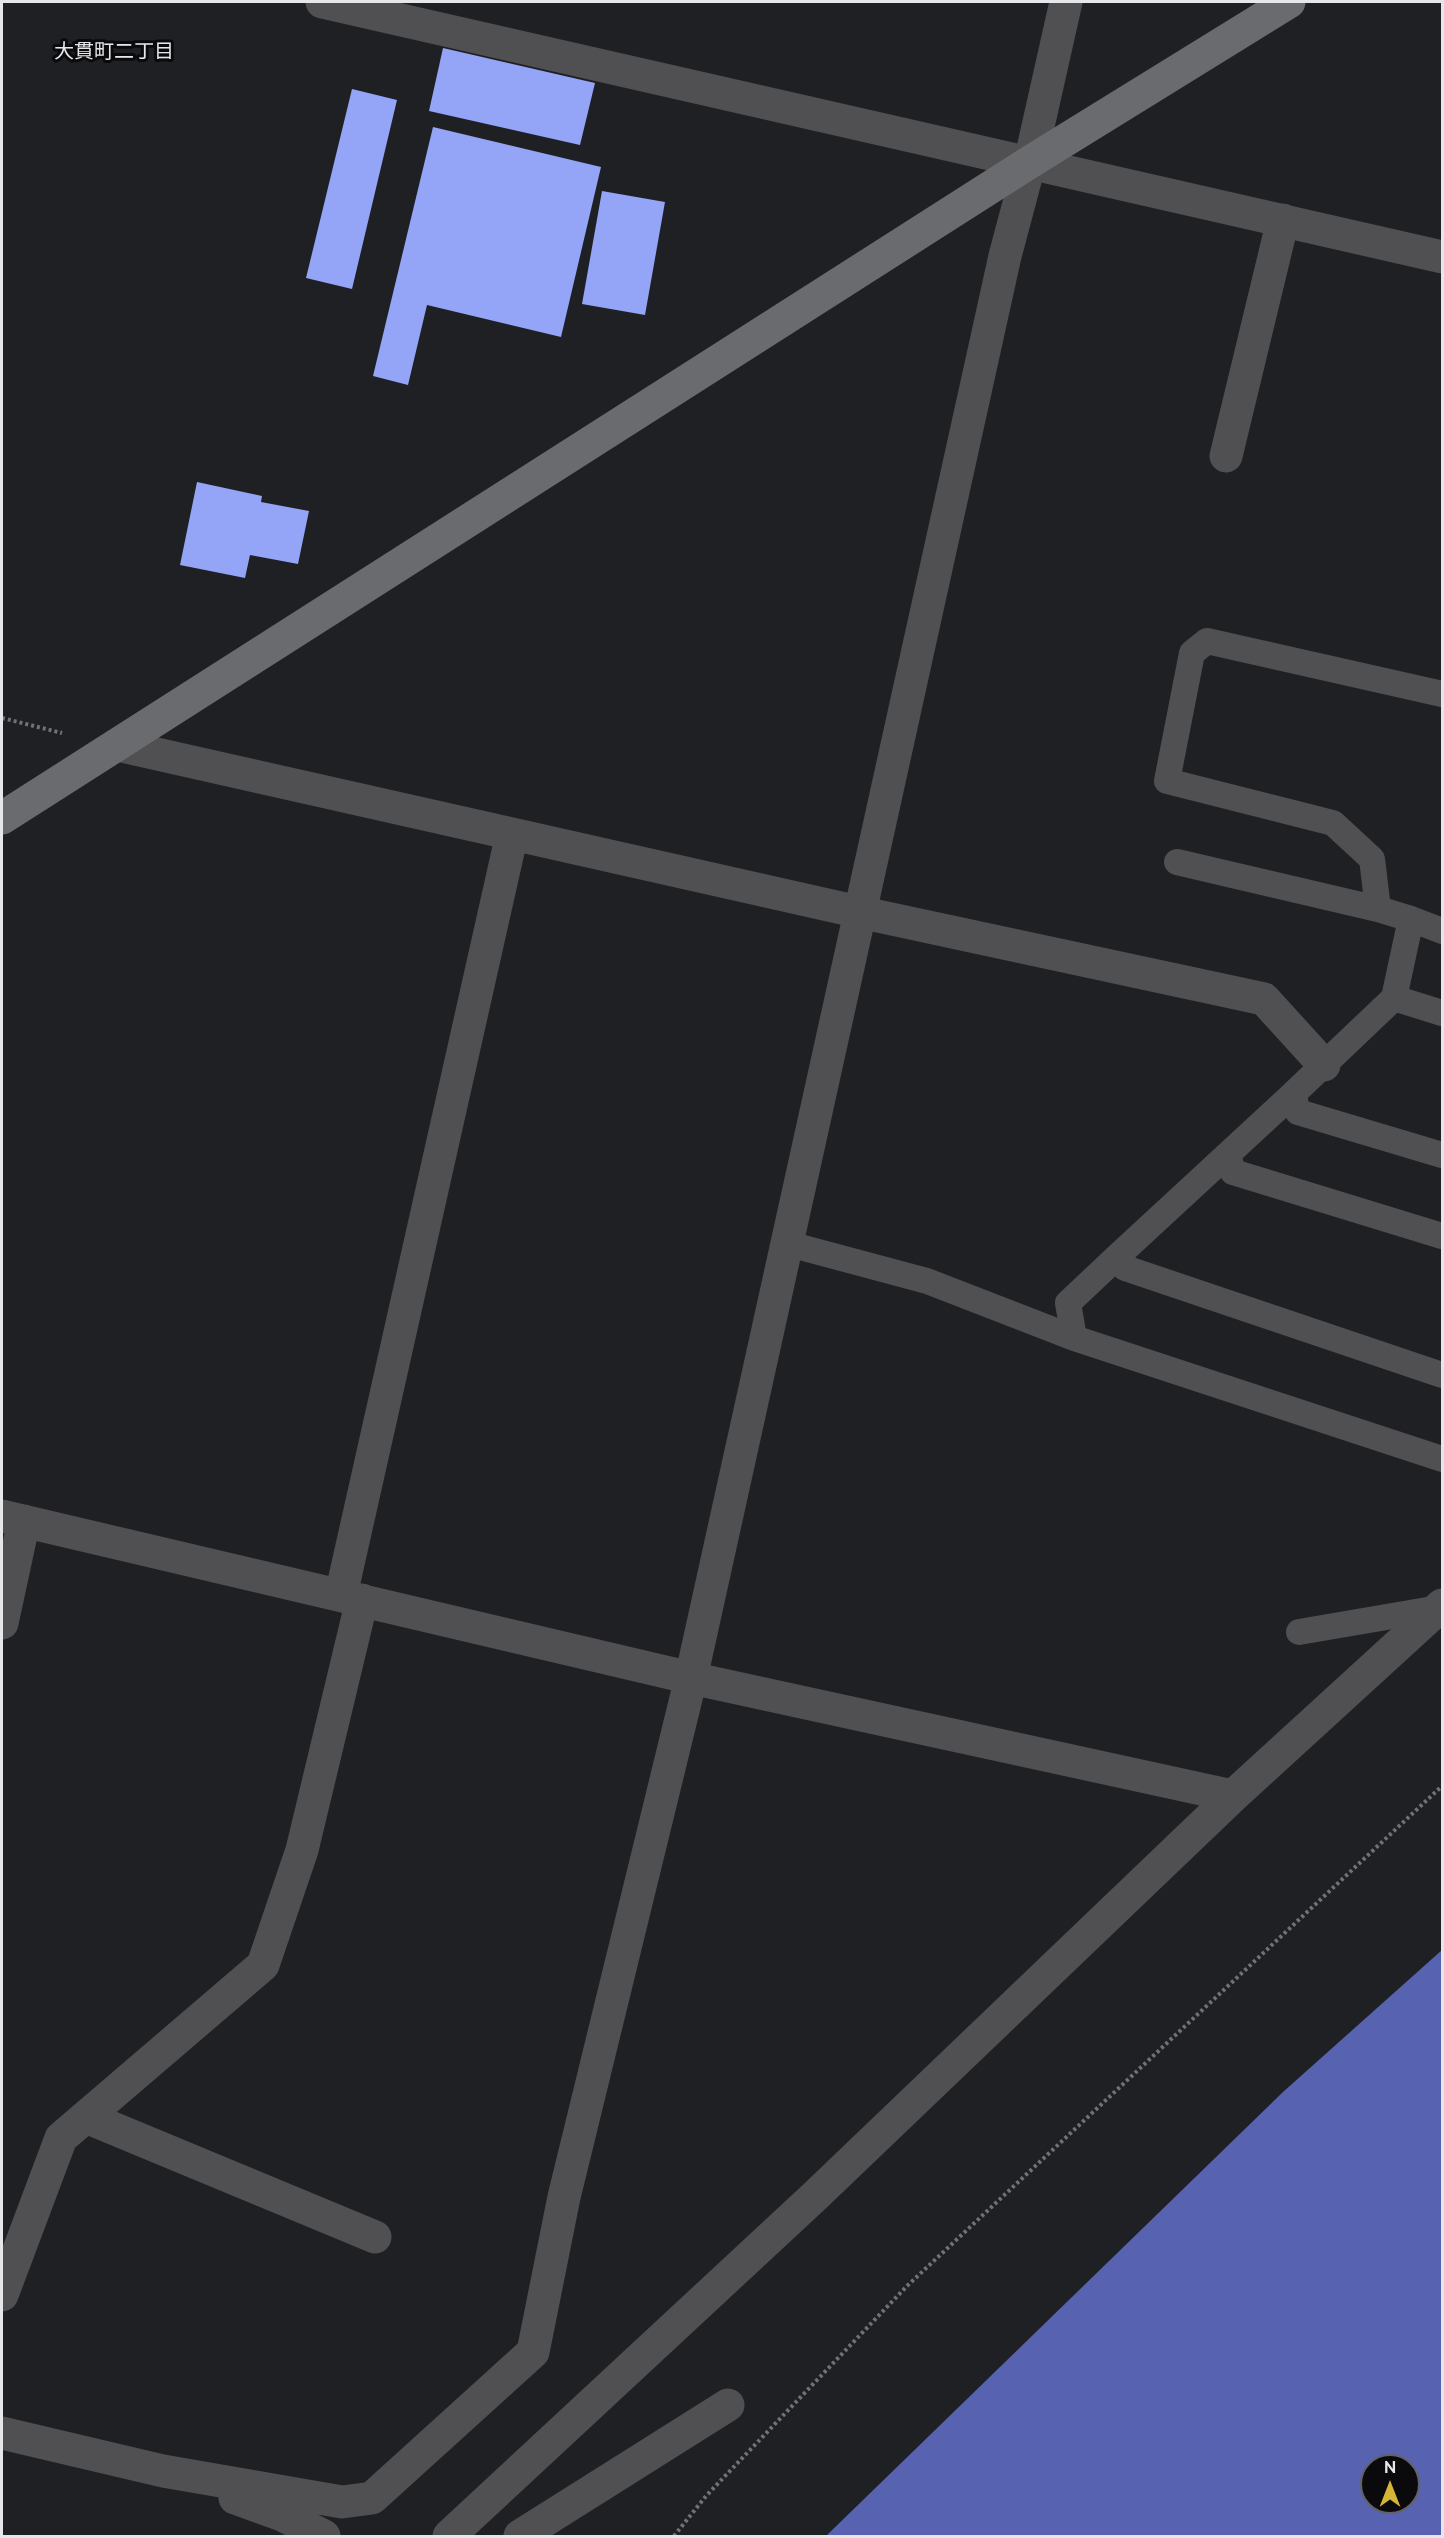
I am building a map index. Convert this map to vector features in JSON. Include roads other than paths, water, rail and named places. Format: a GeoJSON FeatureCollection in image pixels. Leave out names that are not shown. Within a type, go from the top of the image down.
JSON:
{"type":"FeatureCollection","features":[{"type":"Feature","properties":{"kind":"street"},"geometry":{"type":"LineString","coordinates":[[322,2],[1443,257]]}},
{"type":"Feature","properties":{"kind":"street"},"geometry":{"type":"LineString","coordinates":[[2,2433],[164,2471],[342,2502],[372,2498],[533,2352],[564,2197],[691,1678],[785,1243],[1005,256],[1030,162],[1066,2]]}},
{"type":"Feature","properties":{"kind":"street"},"geometry":{"type":"LineString","coordinates":[[2,818],[1030,162],[1289,2]]}},
{"type":"Feature","properties":{"kind":"street"},"geometry":{"type":"LineString","coordinates":[[1226,456],[1283,220]]}},
{"type":"Feature","properties":{"kind":"street"},"geometry":{"type":"LineString","coordinates":[[117,745],[859,912],[1264,999],[1324,1065]]}},
{"type":"Feature","properties":{"kind":"street"},"geometry":{"type":"LineString","coordinates":[[2,2295],[61,2139],[263,1965],[302,1850],[352,1598],[512,834]]}},
{"type":"Feature","properties":{"kind":"street"},"geometry":{"type":"LineString","coordinates":[[2,1623],[13,1519],[691,1678],[1233,1796]]}},
{"type":"Feature","properties":{"kind":"street"},"geometry":{"type":"LineString","coordinates":[[449,2536],[814,2197],[1233,1796],[1441,1607]]}},
{"type":"Feature","properties":{"kind":"street"},"geometry":{"type":"LineString","coordinates":[[86,2117],[375,2237]]}},
{"type":"Feature","properties":{"kind":"street"},"geometry":{"type":"LineString","coordinates":[[520,2536],[728,2405]]}},
{"type":"Feature","properties":{"kind":"street"},"geometry":{"type":"LineString","coordinates":[[164,2471],[282,2516],[324,2536]]}},
{"type":"Feature","properties":{"kind":"lane"},"geometry":{"type":"LineString","coordinates":[[1378,909],[1372,859],[1333,823],[1167,781],[1192,652],[1207,641],[1443,694]]}},
{"type":"Feature","properties":{"kind":"lane"},"geometry":{"type":"LineString","coordinates":[[1177,862],[1378,909],[1443,931]]}},
{"type":"Feature","properties":{"kind":"lane"},"geometry":{"type":"LineString","coordinates":[[1074,1338],[1068,1304],[1394,998],[1411,919]]}},
{"type":"Feature","properties":{"kind":"lane"},"geometry":{"type":"LineString","coordinates":[[1394,998],[1443,1013]]}},
{"type":"Feature","properties":{"kind":"lane"},"geometry":{"type":"LineString","coordinates":[[1293,1094],[1298,1112],[1443,1155]]}},
{"type":"Feature","properties":{"kind":"lane"},"geometry":{"type":"LineString","coordinates":[[1228,1155],[1233,1172],[1443,1236]]}},
{"type":"Feature","properties":{"kind":"lane"},"geometry":{"type":"LineString","coordinates":[[785,1243],[927,1281],[1074,1338],[1443,1459]]}},
{"type":"Feature","properties":{"kind":"lane"},"geometry":{"type":"LineString","coordinates":[[1121,1253],[1125,1268],[1443,1375]]}},
{"type":"Feature","properties":{"kind":"lane"},"geometry":{"type":"LineString","coordinates":[[1299,1632],[1441,1607]]}},
{"type":"Feature","properties":{"kind":"water"},"geometry":{"type":"Polygon","coordinates":[[[1442,1950],[1442,2536],[826,2536],[1283,2092],[1442,1950]]]}},
{"type":"Feature","properties":{"kind":"district","name":"大貫町二丁目"},"geometry":{"type":"Point","coordinates":[114,52]}}]}
